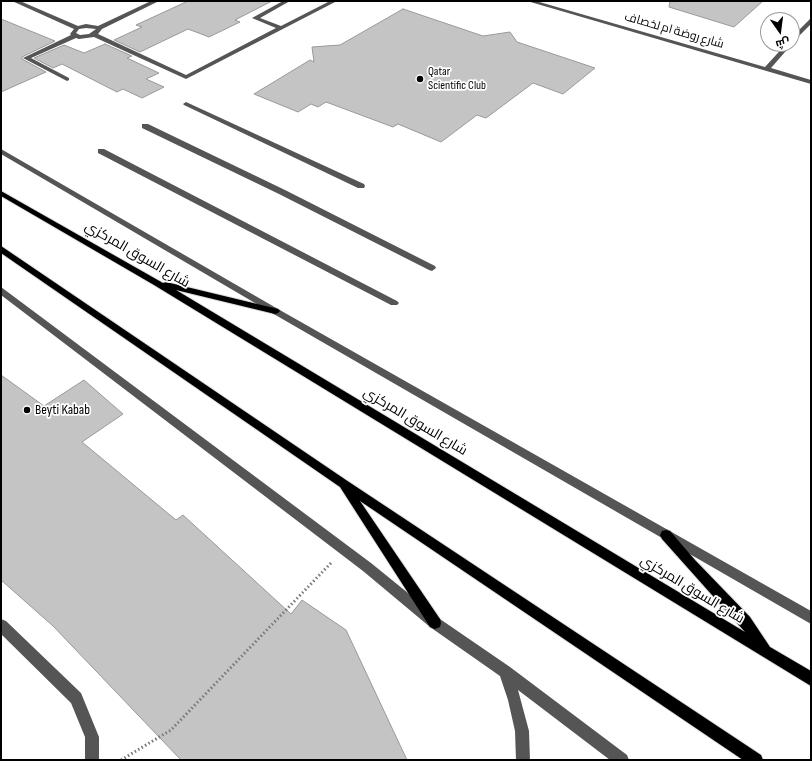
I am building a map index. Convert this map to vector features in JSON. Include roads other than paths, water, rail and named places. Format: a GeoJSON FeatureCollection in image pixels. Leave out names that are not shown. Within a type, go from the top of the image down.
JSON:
{"type":"FeatureCollection","features":[{"type":"Feature","properties":{"kind":"main road","name":"شارع السوق المركزي"},"geometry":{"type":"LineString","coordinates":[[1,193],[157,283],[811,679]]}},
{"type":"Feature","properties":{"kind":"main road"},"geometry":{"type":"LineString","coordinates":[[1,249],[342,483],[756,760]]}},
{"type":"Feature","properties":{"kind":"main road"},"geometry":{"type":"LineString","coordinates":[[1,256],[15,258]]}},
{"type":"Feature","properties":{"kind":"main road"},"geometry":{"type":"LineString","coordinates":[[157,283],[275,311]]}},
{"type":"Feature","properties":{"kind":"main road"},"geometry":{"type":"LineString","coordinates":[[342,483],[435,623]]}},
{"type":"Feature","properties":{"kind":"main road"},"geometry":{"type":"LineString","coordinates":[[666,535],[696,570],[745,621],[768,653]]}},
{"type":"Feature","properties":{"kind":"street"},"geometry":{"type":"LineString","coordinates":[[15,1],[77,28],[91,26],[99,28],[156,1]]}},
{"type":"Feature","properties":{"kind":"street"},"geometry":{"type":"LineString","coordinates":[[281,28],[255,18],[287,1]]}},
{"type":"Feature","properties":{"kind":"street"},"geometry":{"type":"LineString","coordinates":[[67,79],[26,58],[75,36],[84,37],[95,35],[186,77],[334,1]]}},
{"type":"Feature","properties":{"kind":"street","name":"شارع روضة ام لخصاف"},"geometry":{"type":"LineString","coordinates":[[530,1],[811,82]]}},
{"type":"Feature","properties":{"kind":"street"},"geometry":{"type":"LineString","coordinates":[[800,32],[811,20]]}},
{"type":"Feature","properties":{"kind":"street"},"geometry":{"type":"LineString","coordinates":[[75,36],[74,31],[77,28]]}},
{"type":"Feature","properties":{"kind":"street"},"geometry":{"type":"LineString","coordinates":[[95,35],[99,28]]}},
{"type":"Feature","properties":{"kind":"street"},"geometry":{"type":"LineString","coordinates":[[767,69],[782,52]]}},
{"type":"Feature","properties":{"kind":"street"},"geometry":{"type":"LineString","coordinates":[[186,104],[361,186]]}},
{"type":"Feature","properties":{"kind":"street"},"geometry":{"type":"LineString","coordinates":[[146,126],[282,192],[432,268]]}},
{"type":"Feature","properties":{"kind":"street"},"geometry":{"type":"LineString","coordinates":[[101,150],[394,303]]}},
{"type":"Feature","properties":{"kind":"street","name":"شارع السوق المركزي"},"geometry":{"type":"LineString","coordinates":[[1,151],[275,311],[811,618]]}},
{"type":"Feature","properties":{"kind":"street"},"geometry":{"type":"LineString","coordinates":[[1,290],[344,549],[435,623],[505,672],[622,760]]}},
{"type":"Feature","properties":{"kind":"street"},"geometry":{"type":"LineString","coordinates":[[1,625],[76,698],[92,737],[92,760]]}},
{"type":"Feature","properties":{"kind":"street"},"geometry":{"type":"LineString","coordinates":[[505,672],[517,708],[522,731],[523,760]]}},
{"type":"Feature","properties":{"kind":"place","name":"Qatar Scientific Club"},"geometry":{"type":"Point","coordinates":[420,79]}},
{"type":"Feature","properties":{"kind":"place","name":"Beyti Kabab"},"geometry":{"type":"Point","coordinates":[27,410]}}]}
